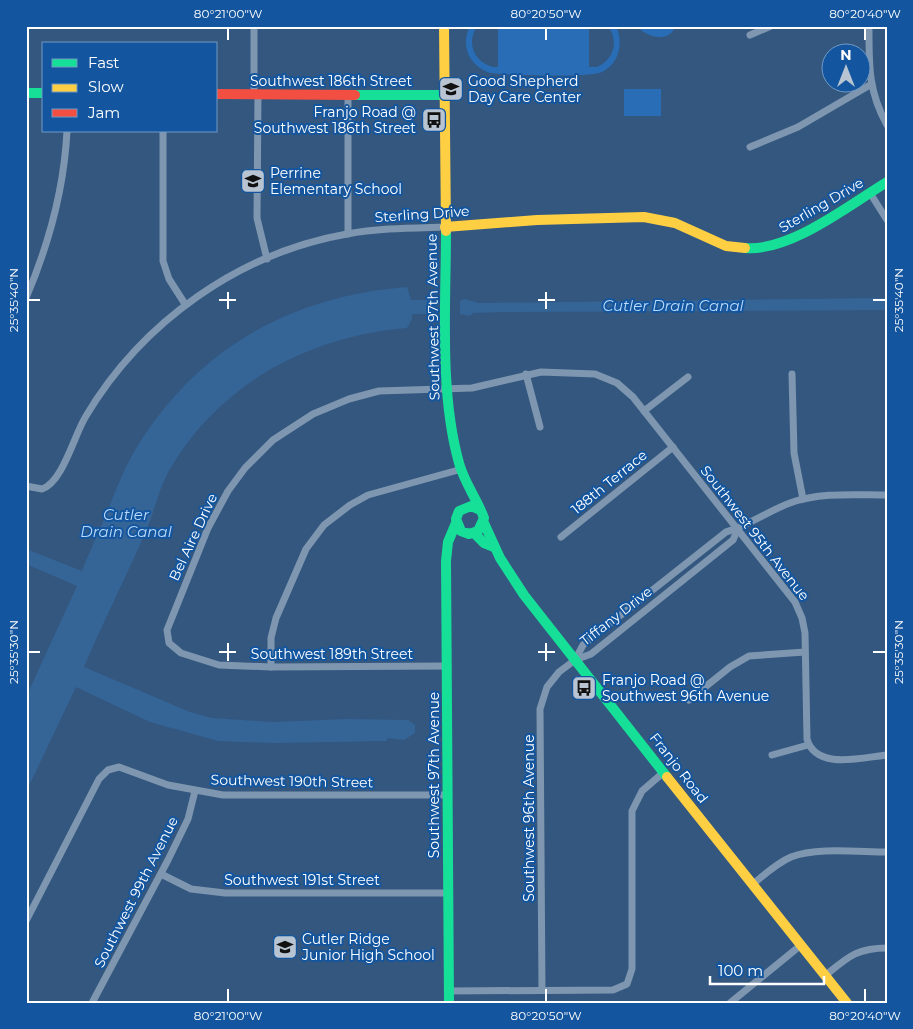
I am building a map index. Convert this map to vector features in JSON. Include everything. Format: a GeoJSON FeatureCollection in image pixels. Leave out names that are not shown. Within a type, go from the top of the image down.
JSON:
{"type":"FeatureCollection","features":[{"type":"Feature","properties":{"kind":"street"},"geometry":{"type":"LineString","coordinates":[[254,26],[257,218],[267,259]]}},
{"type":"Feature","properties":{"kind":"street","name":"Southwest 97th Avenue"},"geometry":{"type":"LineString","coordinates":[[444,26],[447,388],[454,438],[462,469],[480,510]]}},
{"type":"Feature","properties":{"kind":"street"},"geometry":{"type":"LineString","coordinates":[[750,35],[770,26]]}},
{"type":"Feature","properties":{"kind":"street"},"geometry":{"type":"LineString","coordinates":[[869,26],[869,42]]}},
{"type":"Feature","properties":{"kind":"street"},"geometry":{"type":"LineString","coordinates":[[870,84],[879,111],[887,125]]}},
{"type":"Feature","properties":{"kind":"street"},"geometry":{"type":"LineString","coordinates":[[750,147],[798,127],[857,92]]}},
{"type":"Feature","properties":{"kind":"street"},"geometry":{"type":"LineString","coordinates":[[26,93],[42,93]]}},
{"type":"Feature","properties":{"kind":"street","name":"Southwest 186th Street"},"geometry":{"type":"LineString","coordinates":[[218,94],[445,95]]}},
{"type":"Feature","properties":{"kind":"street"},"geometry":{"type":"LineString","coordinates":[[348,95],[348,234]]}},
{"type":"Feature","properties":{"kind":"street"},"geometry":{"type":"LineString","coordinates":[[26,298],[43,258],[57,206],[64,167],[67,132]]}},
{"type":"Feature","properties":{"kind":"street"},"geometry":{"type":"LineString","coordinates":[[163,132],[163,261],[169,279],[185,304]]}},
{"type":"Feature","properties":{"kind":"street","name":"Sterling Drive"},"geometry":{"type":"LineString","coordinates":[[26,486],[34,489],[45,488],[55,479],[85,418],[107,384],[134,351],[185,304],[229,277],[267,259],[308,244],[348,234],[536,220],[644,217],[675,223],[726,246],[757,249],[792,240],[887,182]]}},
{"type":"Feature","properties":{"kind":"street"},"geometry":{"type":"LineString","coordinates":[[870,193],[887,220]]}},
{"type":"Feature","properties":{"kind":"street","name":"Southwest 95th Avenue"},"geometry":{"type":"LineString","coordinates":[[526,374],[575,372],[603,377],[624,388],[673,447],[798,607],[804,625],[808,745]]}},
{"type":"Feature","properties":{"kind":"street"},"geometry":{"type":"LineString","coordinates":[[526,374],[540,427]]}},
{"type":"Feature","properties":{"kind":"street","name":"Bel Aire Drive"},"geometry":{"type":"LineString","coordinates":[[167,636],[172,615],[218,508],[239,476],[273,440],[313,414],[361,395],[389,390],[481,386],[526,374]]}},
{"type":"Feature","properties":{"kind":"street"},"geometry":{"type":"LineString","coordinates":[[792,374],[794,454],[802,499]]}},
{"type":"Feature","properties":{"kind":"street"},"geometry":{"type":"LineString","coordinates":[[644,412],[688,377]]}},
{"type":"Feature","properties":{"kind":"street","name":"188th Terrace"},"geometry":{"type":"LineString","coordinates":[[561,537],[673,447]]}},
{"type":"Feature","properties":{"kind":"street"},"geometry":{"type":"LineString","coordinates":[[271,667],[272,638],[276,618],[306,549],[324,526],[350,505],[368,495],[462,469]]}},
{"type":"Feature","properties":{"kind":"street"},"geometry":{"type":"LineString","coordinates":[[467,484],[462,508],[456,515],[456,524],[470,533]]}},
{"type":"Feature","properties":{"kind":"street","name":"Tiffany Drive"},"geometry":{"type":"LineString","coordinates":[[575,660],[583,645],[726,532],[738,529],[767,512],[802,499],[838,495],[887,495]]}},
{"type":"Feature","properties":{"kind":"street"},"geometry":{"type":"LineString","coordinates":[[449,547],[484,523],[480,510],[471,506],[462,508]]}},
{"type":"Feature","properties":{"kind":"street","name":"Franjo Road"},"geometry":{"type":"LineString","coordinates":[[484,523],[494,547],[524,594],[847,1003]]}},
{"type":"Feature","properties":{"kind":"street","name":"Southwest 97th Avenue"},"geometry":{"type":"LineString","coordinates":[[448,1003],[448,666],[446,561],[449,547],[448,542],[456,524]]}},
{"type":"Feature","properties":{"kind":"street","name":"Tiffany Drive"},"geometry":{"type":"LineString","coordinates":[[575,660],[591,654],[733,540],[738,529]]}},
{"type":"Feature","properties":{"kind":"street","name":"Franjo Road"},"geometry":{"type":"LineString","coordinates":[[470,533],[484,543],[494,547]]}},
{"type":"Feature","properties":{"kind":"street","name":"Southwest 189th Street"},"geometry":{"type":"LineString","coordinates":[[167,636],[169,643],[176,650],[195,659],[227,666],[448,666]]}},
{"type":"Feature","properties":{"kind":"street"},"geometry":{"type":"LineString","coordinates":[[689,700],[730,667],[749,656],[805,652]]}},
{"type":"Feature","properties":{"kind":"street","name":"Southwest 96th Avenue"},"geometry":{"type":"LineString","coordinates":[[542,990],[541,702],[553,678],[575,660]]}},
{"type":"Feature","properties":{"kind":"street"},"geometry":{"type":"LineString","coordinates":[[772,755],[808,745],[820,756],[830,759],[887,755]]}},
{"type":"Feature","properties":{"kind":"street","name":"Southwest 190th Street"},"geometry":{"type":"LineString","coordinates":[[26,920],[99,778],[110,768],[122,768],[158,782],[194,791],[236,796],[447,795]]}},
{"type":"Feature","properties":{"kind":"street"},"geometry":{"type":"LineString","coordinates":[[448,991],[613,990],[623,987],[629,982],[632,970],[632,811],[642,791],[664,772]]}},
{"type":"Feature","properties":{"kind":"street","name":"Southwest 99th Avenue"},"geometry":{"type":"LineString","coordinates":[[92,1003],[185,826],[194,791]]}},
{"type":"Feature","properties":{"kind":"street"},"geometry":{"type":"LineString","coordinates":[[753,884],[785,860],[803,853],[887,852]]}},
{"type":"Feature","properties":{"kind":"street","name":"Southwest 191st Street"},"geometry":{"type":"LineString","coordinates":[[161,874],[191,889],[225,893],[448,893]]}},
{"type":"Feature","properties":{"kind":"street"},"geometry":{"type":"LineString","coordinates":[[730,1003],[801,945]]}},
{"type":"Feature","properties":{"kind":"street"},"geometry":{"type":"LineString","coordinates":[[826,975],[858,951],[887,948]]}},
{"type":"Feature","properties":{"kind":"shaded area"},"geometry":{"type":"Polygon","coordinates":[[[470,26],[477,26],[472,39],[474,51],[481,61],[493,67],[597,67],[607,60],[613,50],[613,38],[608,26],[616,26],[620,46],[612,64],[602,72],[594,74],[513,75],[490,73],[477,66],[468,54],[466,41],[470,26]]]}},
{"type":"Feature","properties":{"kind":"shaded area"},"geometry":{"type":"Polygon","coordinates":[[[498,26],[589,26],[589,68],[498,67],[498,26]]]}},
{"type":"Feature","properties":{"kind":"shaded area"},"geometry":{"type":"Polygon","coordinates":[[[636,26],[676,26],[668,35],[657,37],[651,36],[636,26]]]}},
{"type":"Feature","properties":{"kind":"shaded area"},"geometry":{"type":"Polygon","coordinates":[[[624,89],[661,89],[661,116],[624,116],[624,89]]]}},
{"type":"Feature","properties":{"kind":"water","name":"Cutler Drain Canal"},"geometry":{"type":"Polygon","coordinates":[[[407,287],[411,300],[432,300],[432,314],[412,314],[412,319],[407,328],[371,333],[336,341],[303,353],[271,369],[241,389],[214,412],[191,439],[166,477],[147,529],[84,667],[190,712],[212,718],[273,722],[348,719],[408,720],[415,725],[415,733],[404,740],[387,738],[387,741],[273,743],[218,741],[150,722],[76,687],[26,792],[26,697],[77,586],[26,564],[26,549],[82,571],[120,480],[137,447],[161,412],[189,381],[219,355],[252,333],[288,315],[325,302],[365,292],[407,287]]]}},
{"type":"Feature","properties":{"kind":"water","name":"Cutler Drain Canal"},"geometry":{"type":"Polygon","coordinates":[[[887,298],[887,310],[503,312],[473,313],[470,316],[460,314],[460,301],[464,299],[479,303],[887,298]]]}},
{"type":"Feature","properties":{"kind":"traffic: fast"},"geometry":{"type":"LineString","coordinates":[[26,93],[42,93]]}},
{"type":"Feature","properties":{"kind":"traffic: fast"},"geometry":{"type":"LineString","coordinates":[[355,95],[445,95]]}},
{"type":"Feature","properties":{"kind":"traffic: fast"},"geometry":{"type":"LineString","coordinates":[[745,248],[781,243],[800,235],[887,182]]}},
{"type":"Feature","properties":{"kind":"traffic: fast"},"geometry":{"type":"LineString","coordinates":[[446,231],[445,348],[449,407],[461,470],[484,518],[478,531],[469,534],[461,531],[456,519],[459,511],[471,506],[480,510]]}},
{"type":"Feature","properties":{"kind":"traffic: fast"},"geometry":{"type":"LineString","coordinates":[[449,1003],[446,561],[448,542],[456,523]]}},
{"type":"Feature","properties":{"kind":"traffic: fast"},"geometry":{"type":"LineString","coordinates":[[484,523],[500,558],[524,595],[667,777]]}},
{"type":"Feature","properties":{"kind":"traffic: fast"},"geometry":{"type":"LineString","coordinates":[[474,533],[484,543],[494,547]]}},
{"type":"Feature","properties":{"kind":"traffic: slow"},"geometry":{"type":"LineString","coordinates":[[444,26],[446,231]]}},
{"type":"Feature","properties":{"kind":"traffic: slow"},"geometry":{"type":"LineString","coordinates":[[445,227],[537,220],[644,217],[675,223],[726,246],[745,248]]}},
{"type":"Feature","properties":{"kind":"traffic: slow"},"geometry":{"type":"LineString","coordinates":[[667,777],[847,1003]]}},
{"type":"Feature","properties":{"kind":"traffic: jam"},"geometry":{"type":"LineString","coordinates":[[218,94],[355,95]]}},
{"type":"Feature","properties":{"kind":"place","name":"Good Shepherd Day Care Center"},"geometry":{"type":"Point","coordinates":[451,89]}},
{"type":"Feature","properties":{"kind":"place","name":"Franjo Road @ Southwest 186th Street"},"geometry":{"type":"Point","coordinates":[434,120]}},
{"type":"Feature","properties":{"kind":"place","name":"Perrine Elementary School"},"geometry":{"type":"Point","coordinates":[253,181]}},
{"type":"Feature","properties":{"kind":"place","name":"Franjo Road @ Southwest 96th Avenue"},"geometry":{"type":"Point","coordinates":[584,688]}},
{"type":"Feature","properties":{"kind":"place","name":"Cutler Ridge Junior High School"},"geometry":{"type":"Point","coordinates":[285,947]}}]}
